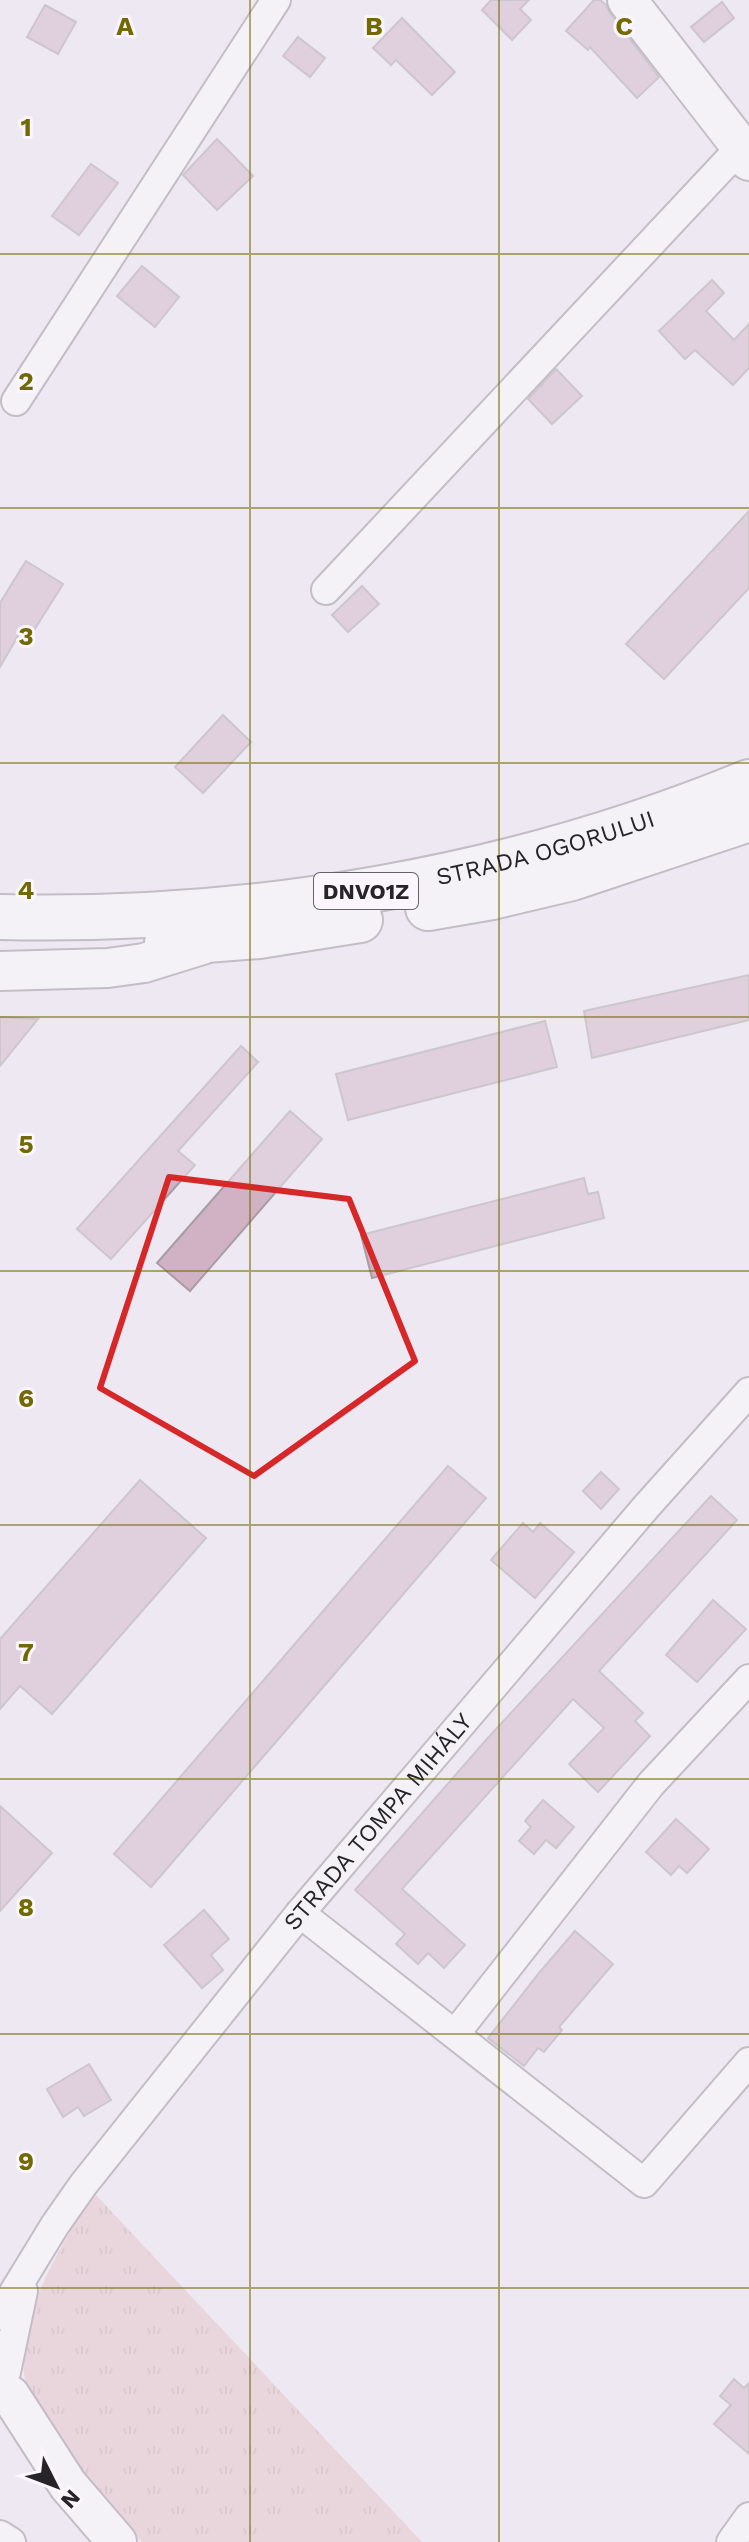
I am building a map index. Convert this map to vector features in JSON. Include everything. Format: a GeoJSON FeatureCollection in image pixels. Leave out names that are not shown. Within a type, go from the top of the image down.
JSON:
{"type":"FeatureCollection","features":[{"type":"Feature","properties":{"kind":"highway","name":"STRADA OGORULUI"},"geometry":{"type":"LineString","coordinates":[[0,917],[80,918],[209,911],[395,887],[579,843],[749,782]]}},
{"type":"Feature","properties":{"kind":"highway","name":"STRADA OGORULUI"},"geometry":{"type":"LineString","coordinates":[[0,943],[140,944],[214,941],[291,932],[492,897],[572,878],[749,819]]}},
{"type":"Feature","properties":{"kind":"street"},"geometry":{"type":"LineString","coordinates":[[16,401],[276,0]]}},
{"type":"Feature","properties":{"kind":"street"},"geometry":{"type":"LineString","coordinates":[[326,590],[745,154],[627,0]]}},
{"type":"Feature","properties":{"kind":"street"},"geometry":{"type":"LineString","coordinates":[[0,971],[108,968],[144,963],[214,941]]}},
{"type":"Feature","properties":{"kind":"street","name":"STRADA TOMPA MIHÁLY"},"geometry":{"type":"LineString","coordinates":[[0,2315],[83,2185],[300,1913],[646,1507],[749,1392]]}},
{"type":"Feature","properties":{"kind":"street"},"geometry":{"type":"LineString","coordinates":[[455,2034],[651,1784],[749,1679]]}},
{"type":"Feature","properties":{"kind":"street"},"geometry":{"type":"LineString","coordinates":[[300,1913],[644,2183],[749,2062]]}},
{"type":"Feature","properties":{"kind":"street","name":"STRADA TOMPA MIHÁLY"},"geometry":{"type":"LineString","coordinates":[[3,2395],[29,2267]]}},
{"type":"Feature","properties":{"kind":"street"},"geometry":{"type":"LineString","coordinates":[[3,2395],[68,2485],[117,2542]]}},
{"type":"Feature","properties":{"kind":"street"},"geometry":{"type":"LineString","coordinates":[[731,2542],[749,2517]]}},
{"type":"Feature","properties":{"kind":"street"},"geometry":{"type":"LineString","coordinates":[[0,2535],[11,2542]]}},
{"type":"Feature","properties":{"kind":"highlighted area"},"geometry":{"type":"Polygon","coordinates":[[[169,1177],[349,1199],[415,1361],[254,1476],[100,1388],[169,1177]]]}},
{"type":"Feature","properties":{"kind":"green space"},"geometry":{"type":"Polygon","coordinates":[[[94,2193],[422,2542],[142,2542],[58,2443],[32,2400],[25,2379],[23,2356],[26,2332],[34,2307],[56,2257],[94,2193]]]}},
{"type":"Feature","properties":{"kind":"green space"},"geometry":{"type":"Polygon","coordinates":[[[317,2516],[328,2542],[256,2542],[317,2516]]]}},
{"type":"Feature","properties":{"kind":"building"},"geometry":{"type":"Polygon","coordinates":[[[491,0],[529,0],[520,9],[531,20],[512,40],[482,10],[491,0]]]}},
{"type":"Feature","properties":{"kind":"building"},"geometry":{"type":"Polygon","coordinates":[[[594,0],[606,5],[659,77],[637,98],[590,47],[588,50],[566,31],[594,0]]]}},
{"type":"Feature","properties":{"kind":"building"},"geometry":{"type":"Polygon","coordinates":[[[722,2],[734,18],[704,42],[691,27],[722,2]]]}},
{"type":"Feature","properties":{"kind":"building"},"geometry":{"type":"Polygon","coordinates":[[[45,5],[76,22],[58,54],[27,37],[45,5]]]}},
{"type":"Feature","properties":{"kind":"building"},"geometry":{"type":"Polygon","coordinates":[[[402,18],[455,72],[432,95],[396,60],[391,65],[373,48],[402,18]]]}},
{"type":"Feature","properties":{"kind":"building"},"geometry":{"type":"Polygon","coordinates":[[[298,37],[325,58],[310,77],[283,56],[298,37]]]}},
{"type":"Feature","properties":{"kind":"building"},"geometry":{"type":"Polygon","coordinates":[[[217,139],[253,176],[217,210],[183,175],[217,139]]]}},
{"type":"Feature","properties":{"kind":"building"},"geometry":{"type":"Polygon","coordinates":[[[91,164],[118,183],[79,235],[52,216],[91,164]]]}},
{"type":"Feature","properties":{"kind":"building"},"geometry":{"type":"Polygon","coordinates":[[[142,266],[179,297],[155,327],[117,296],[142,266]]]}},
{"type":"Feature","properties":{"kind":"building"},"geometry":{"type":"Polygon","coordinates":[[[712,280],[724,293],[706,311],[734,340],[749,324],[749,368],[733,385],[695,350],[685,359],[659,331],[712,280]]]}},
{"type":"Feature","properties":{"kind":"building"},"geometry":{"type":"Polygon","coordinates":[[[556,369],[582,396],[552,424],[528,399],[556,369]]]}},
{"type":"Feature","properties":{"kind":"building"},"geometry":{"type":"Polygon","coordinates":[[[749,511],[749,588],[664,679],[626,644],[749,511]]]}},
{"type":"Feature","properties":{"kind":"building"},"geometry":{"type":"Polygon","coordinates":[[[26,561],[63,584],[31,635],[22,629],[0,667],[0,603],[26,561]]]}},
{"type":"Feature","properties":{"kind":"building"},"geometry":{"type":"Polygon","coordinates":[[[362,586],[379,604],[348,632],[332,615],[362,586]]]}},
{"type":"Feature","properties":{"kind":"building"},"geometry":{"type":"Polygon","coordinates":[[[223,715],[251,742],[203,793],[175,767],[223,715]]]}},
{"type":"Feature","properties":{"kind":"building"},"geometry":{"type":"Polygon","coordinates":[[[749,975],[749,1020],[592,1058],[584,1011],[749,975]]]}},
{"type":"Feature","properties":{"kind":"building"},"geometry":{"type":"Polygon","coordinates":[[[0,1017],[38,1019],[0,1066],[0,1017]]]}},
{"type":"Feature","properties":{"kind":"building"},"geometry":{"type":"Polygon","coordinates":[[[545,1021],[557,1067],[348,1120],[336,1074],[545,1021]]]}},
{"type":"Feature","properties":{"kind":"building"},"geometry":{"type":"Polygon","coordinates":[[[241,1046],[258,1062],[178,1151],[195,1165],[111,1259],[77,1229],[241,1046]]]}},
{"type":"Feature","properties":{"kind":"building"},"geometry":{"type":"Polygon","coordinates":[[[290,1111],[322,1139],[190,1291],[157,1263],[290,1111]]]}},
{"type":"Feature","properties":{"kind":"building"},"geometry":{"type":"Polygon","coordinates":[[[584,1178],[588,1194],[598,1192],[604,1218],[372,1278],[361,1235],[584,1178]]]}},
{"type":"Feature","properties":{"kind":"building"},"geometry":{"type":"Polygon","coordinates":[[[448,1466],[486,1498],[151,1887],[114,1854],[448,1466]]]}},
{"type":"Feature","properties":{"kind":"building"},"geometry":{"type":"Polygon","coordinates":[[[601,1472],[619,1489],[601,1509],[583,1491],[601,1472]]]}},
{"type":"Feature","properties":{"kind":"building"},"geometry":{"type":"Polygon","coordinates":[[[140,1480],[206,1538],[52,1714],[20,1686],[0,1709],[0,1639],[140,1480]]]}},
{"type":"Feature","properties":{"kind":"building"},"geometry":{"type":"Polygon","coordinates":[[[711,1496],[737,1520],[599,1671],[643,1713],[635,1721],[650,1736],[598,1792],[569,1764],[604,1728],[573,1699],[402,1889],[465,1945],[444,1968],[428,1953],[418,1964],[396,1944],[405,1934],[355,1890],[486,1740],[711,1496]]]}},
{"type":"Feature","properties":{"kind":"building"},"geometry":{"type":"Polygon","coordinates":[[[523,1523],[533,1532],[540,1523],[574,1552],[535,1598],[491,1560],[523,1523]]]}},
{"type":"Feature","properties":{"kind":"building"},"geometry":{"type":"Polygon","coordinates":[[[713,1600],[746,1629],[697,1682],[666,1655],[713,1600]]]}},
{"type":"Feature","properties":{"kind":"building"},"geometry":{"type":"Polygon","coordinates":[[[543,1800],[574,1827],[556,1848],[546,1840],[534,1854],[519,1841],[531,1827],[525,1821],[543,1800]]]}},
{"type":"Feature","properties":{"kind":"building"},"geometry":{"type":"Polygon","coordinates":[[[0,1806],[52,1853],[0,1911],[0,1806]]]}},
{"type":"Feature","properties":{"kind":"building"},"geometry":{"type":"Polygon","coordinates":[[[676,1819],[709,1849],[687,1873],[679,1866],[671,1875],[646,1852],[676,1819]]]}},
{"type":"Feature","properties":{"kind":"building"},"geometry":{"type":"Polygon","coordinates":[[[204,1910],[229,1939],[211,1955],[223,1970],[202,1988],[164,1945],[204,1910]]]}},
{"type":"Feature","properties":{"kind":"building"},"geometry":{"type":"Polygon","coordinates":[[[575,1931],[613,1964],[559,2027],[562,2030],[544,2052],[538,2048],[524,2066],[488,2038],[575,1931]]]}},
{"type":"Feature","properties":{"kind":"building"},"geometry":{"type":"Polygon","coordinates":[[[89,2064],[111,2100],[84,2116],[78,2107],[63,2117],[47,2089],[89,2064]]]}},
{"type":"Feature","properties":{"kind":"building"},"geometry":{"type":"Polygon","coordinates":[[[734,2379],[744,2388],[749,2383],[749,2454],[714,2424],[731,2405],[720,2396],[734,2379]]]}}]}
